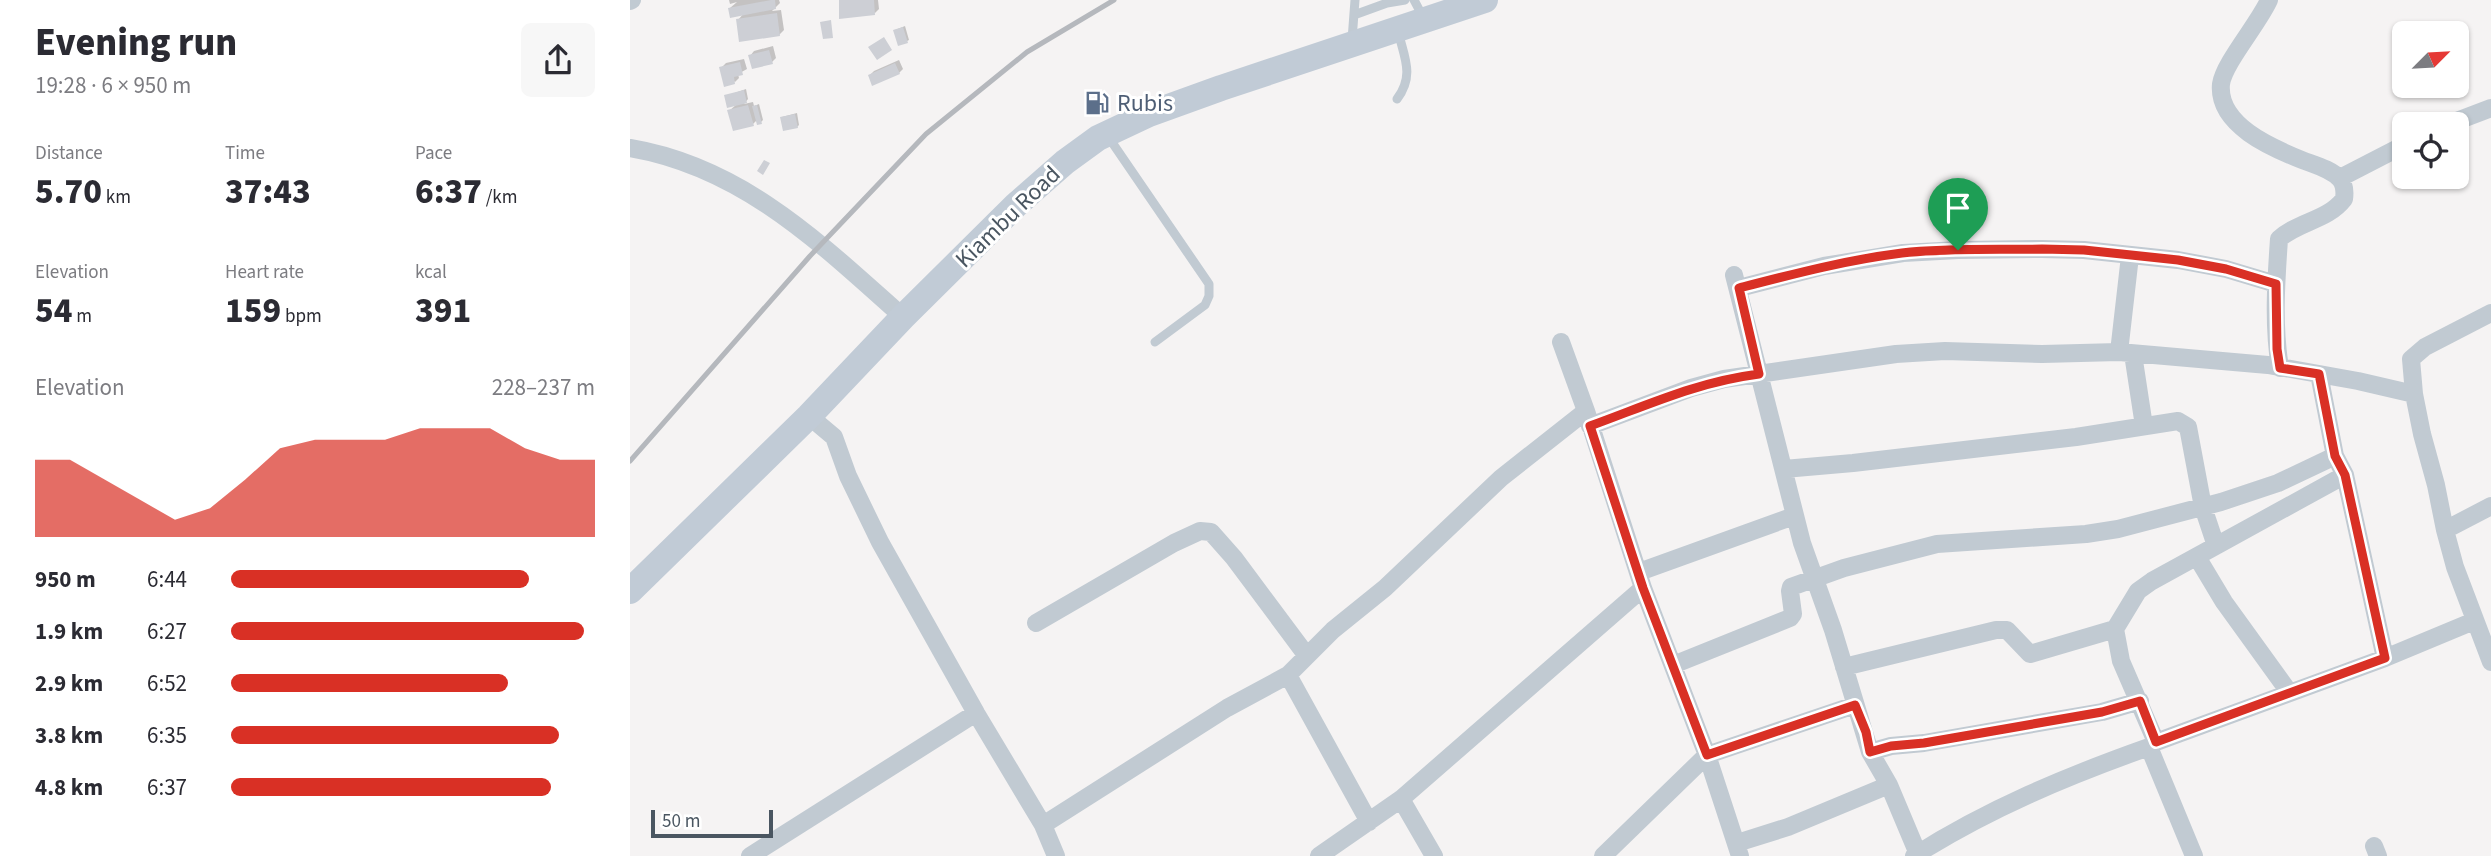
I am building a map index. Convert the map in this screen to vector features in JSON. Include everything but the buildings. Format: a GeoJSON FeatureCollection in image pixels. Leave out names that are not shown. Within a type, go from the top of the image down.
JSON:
{"type":"FeatureCollection","features":[{"type":"Feature","properties":{"kind":"main road","name":"Kiambu Road"},"geometry":{"type":"LineString","coordinates":[[630,591],[809,416],[903,317],[1016,205],[1065,162],[1106,134],[1149,114],[1397,29],[1419,10],[1485,0]]}},
{"type":"Feature","properties":{"kind":"street"},"geometry":{"type":"LineString","coordinates":[[2269,0],[2232,60],[2221,84],[2229,114],[2244,128],[2273,147],[2327,169],[2340,178],[2345,192],[2338,207],[2327,215],[2288,230],[2279,239],[2276,284],[2280,368]]}},
{"type":"Feature","properties":{"kind":"street"},"geometry":{"type":"LineString","coordinates":[[2469,116],[2491,107]]}},
{"type":"Feature","properties":{"kind":"street"},"geometry":{"type":"LineString","coordinates":[[630,148],[681,162],[735,184],[758,197],[799,226],[903,317]]}},
{"type":"Feature","properties":{"kind":"street"},"geometry":{"type":"LineString","coordinates":[[2340,178],[2392,151]]}},
{"type":"Feature","properties":{"kind":"street"},"geometry":{"type":"LineString","coordinates":[[2276,284],[2226,269],[2178,260],[2084,250],[2042,249],[1903,253],[1737,282],[1794,516],[1866,732],[1870,752],[1889,785],[1916,855],[1999,807],[2153,744],[2385,658],[2474,621]]}},
{"type":"Feature","properties":{"kind":"street"},"geometry":{"type":"LineString","coordinates":[[2130,256],[2126,353],[2144,426]]}},
{"type":"Feature","properties":{"kind":"street"},"geometry":{"type":"LineString","coordinates":[[2491,313],[2425,347],[2411,359],[2414,394],[2445,530],[2474,621],[2491,662]]}},
{"type":"Feature","properties":{"kind":"street"},"geometry":{"type":"LineString","coordinates":[[1562,342],[1641,580],[1707,755],[1738,849],[1889,785]]}},
{"type":"Feature","properties":{"kind":"street"},"geometry":{"type":"LineString","coordinates":[[1043,825],[1227,708],[1288,675],[1333,630],[1395,578],[1502,478],[1588,419],[1724,379],[1896,354],[1945,351],[2126,353],[2268,365],[2414,394]]}},
{"type":"Feature","properties":{"kind":"street"},"geometry":{"type":"LineString","coordinates":[[2319,374],[2335,456],[2345,475],[2385,658]]}},
{"type":"Feature","properties":{"kind":"street"},"geometry":{"type":"LineString","coordinates":[[809,416],[834,437],[848,476],[880,542],[976,713],[1043,825],[1056,856]]}},
{"type":"Feature","properties":{"kind":"street"},"geometry":{"type":"LineString","coordinates":[[1784,469],[2076,437],[2178,421],[2188,427],[2203,506],[2216,546]]}},
{"type":"Feature","properties":{"kind":"street"},"geometry":{"type":"LineString","coordinates":[[1673,664],[1790,618],[1793,614],[1791,587],[1844,568],[1937,544],[2086,534],[2118,529],[2278,483],[2335,456]]}},
{"type":"Feature","properties":{"kind":"street"},"geometry":{"type":"LineString","coordinates":[[1843,667],[1996,630],[2007,630],[2030,654],[2115,628],[2138,591],[2345,475]]}},
{"type":"Feature","properties":{"kind":"street"},"geometry":{"type":"LineString","coordinates":[[2445,530],[2491,506]]}},
{"type":"Feature","properties":{"kind":"street"},"geometry":{"type":"LineString","coordinates":[[1319,856],[1401,799],[1641,580],[1794,516]]}},
{"type":"Feature","properties":{"kind":"street"},"geometry":{"type":"LineString","coordinates":[[1036,624],[1174,543],[1200,531],[1211,532],[1234,558],[1307,656]]}},
{"type":"Feature","properties":{"kind":"street"},"geometry":{"type":"LineString","coordinates":[[2197,557],[2224,602],[2289,692]]}},
{"type":"Feature","properties":{"kind":"street"},"geometry":{"type":"LineString","coordinates":[[2115,628],[2122,660],[2140,701],[2194,856]]}},
{"type":"Feature","properties":{"kind":"street"},"geometry":{"type":"LineString","coordinates":[[1288,675],[1369,822]]}},
{"type":"Feature","properties":{"kind":"street"},"geometry":{"type":"LineString","coordinates":[[1870,752],[1891,746],[1924,743],[2102,712],[2140,701]]}},
{"type":"Feature","properties":{"kind":"street"},"geometry":{"type":"LineString","coordinates":[[1603,856],[1707,755],[1855,705]]}},
{"type":"Feature","properties":{"kind":"street"},"geometry":{"type":"LineString","coordinates":[[750,856],[976,713]]}},
{"type":"Feature","properties":{"kind":"street"},"geometry":{"type":"LineString","coordinates":[[1401,799],[1434,856]]}},
{"type":"Feature","properties":{"kind":"lane"},"geometry":{"type":"LineString","coordinates":[[1352,46],[1355,0]]}},
{"type":"Feature","properties":{"kind":"lane"},"geometry":{"type":"LineString","coordinates":[[1354,15],[1387,3],[1405,0]]}},
{"type":"Feature","properties":{"kind":"lane"},"geometry":{"type":"LineString","coordinates":[[1397,29],[1408,75],[1397,99]]}},
{"type":"Feature","properties":{"kind":"lane"},"geometry":{"type":"LineString","coordinates":[[1106,134],[1209,284],[1209,296],[1205,305],[1154,342]]}},
{"type":"Feature","properties":{"kind":"railway"},"geometry":{"type":"LineString","coordinates":[[630,461],[810,256],[926,134],[1027,52],[1114,0]]}},
{"type":"Feature","properties":{"kind":"place","name":"Rubis"},"geometry":{"type":"Point","coordinates":[1097,103]}},
{"type":"Feature","properties":{"kind":"route"},"geometry":{"type":"LineString","coordinates":[[1958,250],[2084,250],[2178,260],[2226,269],[2276,284],[2280,368],[2319,374],[2335,456],[2345,475],[2385,658],[2156,742],[2140,701],[2102,712],[1924,743],[1891,746],[1870,752],[1866,732],[1855,705],[1707,755],[1643,588],[1590,426],[1691,388],[1724,379],[1759,374],[1739,288],[1824,266],[1903,253],[1958,250]]}}]}
